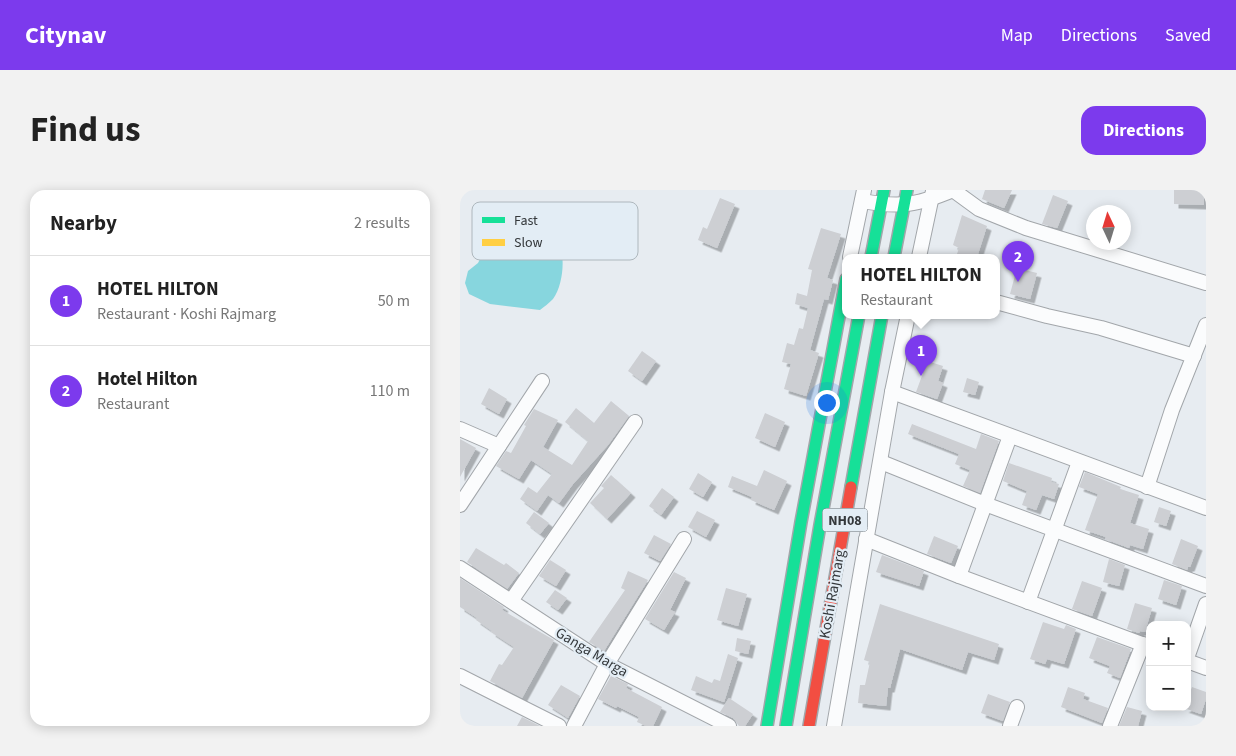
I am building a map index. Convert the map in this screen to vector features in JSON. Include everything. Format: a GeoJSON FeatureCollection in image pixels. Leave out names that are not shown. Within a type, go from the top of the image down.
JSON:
{"type":"FeatureCollection","features":[{"type":"Feature","properties":{"kind":"main road"},"geometry":{"type":"LineString","coordinates":[[872,254],[884,190]]}},
{"type":"Feature","properties":{"kind":"main road"},"geometry":{"type":"LineString","coordinates":[[895,254],[907,190]]}},
{"type":"Feature","properties":{"kind":"main road"},"geometry":{"type":"LineString","coordinates":[[767,726],[801,522],[842,301]]}},
{"type":"Feature","properties":{"kind":"main road","name":"Koshi Rajmarg"},"geometry":{"type":"LineString","coordinates":[[786,726],[820,525],[858,319]]}},
{"type":"Feature","properties":{"kind":"main road","name":"Koshi Rajmarg"},"geometry":{"type":"LineString","coordinates":[[809,726],[881,319]]}},
{"type":"Feature","properties":{"kind":"street"},"geometry":{"type":"LineString","coordinates":[[851,254],[863,196],[882,205],[905,206],[932,194],[953,190],[978,209],[1026,228],[1206,283]]}},
{"type":"Feature","properties":{"kind":"street"},"geometry":{"type":"LineString","coordinates":[[920,254],[932,194]]}},
{"type":"Feature","properties":{"kind":"street"},"geometry":{"type":"LineString","coordinates":[[1000,303],[1046,316],[1101,328],[1194,356]]}},
{"type":"Feature","properties":{"kind":"street"},"geometry":{"type":"LineString","coordinates":[[834,726],[892,392],[907,319]]}},
{"type":"Feature","properties":{"kind":"street"},"geometry":{"type":"LineString","coordinates":[[1147,486],[1172,410],[1206,325]]}},
{"type":"Feature","properties":{"kind":"street"},"geometry":{"type":"LineString","coordinates":[[460,505],[542,380]]}},
{"type":"Feature","properties":{"kind":"street"},"geometry":{"type":"LineString","coordinates":[[892,392],[1206,508]]}},
{"type":"Feature","properties":{"kind":"street"},"geometry":{"type":"LineString","coordinates":[[511,601],[635,422]]}},
{"type":"Feature","properties":{"kind":"street"},"geometry":{"type":"LineString","coordinates":[[460,429],[499,446]]}},
{"type":"Feature","properties":{"kind":"street"},"geometry":{"type":"LineString","coordinates":[[959,576],[1010,436]]}},
{"type":"Feature","properties":{"kind":"street"},"geometry":{"type":"LineString","coordinates":[[881,462],[985,504],[1206,586]]}},
{"type":"Feature","properties":{"kind":"street"},"geometry":{"type":"LineString","coordinates":[[1028,602],[1079,462]]}},
{"type":"Feature","properties":{"kind":"street"},"geometry":{"type":"LineString","coordinates":[[574,726],[608,664],[684,538]]}},
{"type":"Feature","properties":{"kind":"street"},"geometry":{"type":"LineString","coordinates":[[866,539],[1146,646]]}},
{"type":"Feature","properties":{"kind":"street","name":"Ganga Marga"},"geometry":{"type":"LineString","coordinates":[[460,568],[608,664],[729,726]]}},
{"type":"Feature","properties":{"kind":"street"},"geometry":{"type":"LineString","coordinates":[[1191,647],[1206,604]]}},
{"type":"Feature","properties":{"kind":"street"},"geometry":{"type":"LineString","coordinates":[[1110,726],[1146,648]]}},
{"type":"Feature","properties":{"kind":"street"},"geometry":{"type":"LineString","coordinates":[[1191,661],[1206,668]]}},
{"type":"Feature","properties":{"kind":"street"},"geometry":{"type":"LineString","coordinates":[[460,676],[558,726]]}},
{"type":"Feature","properties":{"kind":"street"},"geometry":{"type":"LineString","coordinates":[[1010,726],[1017,707]]}},
{"type":"Feature","properties":{"kind":"water"},"geometry":{"type":"Polygon","coordinates":[[[480,260],[563,260],[563,265],[559,287],[553,299],[540,310],[490,304],[469,294],[465,283],[468,271],[480,260]]]}},
{"type":"Feature","properties":{"kind":"building"},"geometry":{"type":"Polygon","coordinates":[[[985,190],[1012,190],[1004,208],[982,199],[985,190]]]}},
{"type":"Feature","properties":{"kind":"building"},"geometry":{"type":"Polygon","coordinates":[[[1174,190],[1204,190],[1204,205],[1174,204],[1174,190]]]}},
{"type":"Feature","properties":{"kind":"building"},"geometry":{"type":"Polygon","coordinates":[[[1053,195],[1068,201],[1057,228],[1042,224],[1053,195]]]}},
{"type":"Feature","properties":{"kind":"building"},"geometry":{"type":"Polygon","coordinates":[[[720,198],[735,204],[717,248],[698,240],[703,227],[707,229],[720,198]]]}},
{"type":"Feature","properties":{"kind":"building"},"geometry":{"type":"Polygon","coordinates":[[[962,215],[987,226],[978,254],[957,254],[959,248],[953,245],[962,215]]]}},
{"type":"Feature","properties":{"kind":"building"},"geometry":{"type":"Polygon","coordinates":[[[821,228],[841,234],[827,278],[833,280],[828,300],[824,299],[810,350],[819,353],[806,396],[784,389],[791,364],[782,362],[787,343],[794,345],[799,328],[803,329],[808,308],[795,304],[797,293],[807,296],[812,270],[808,269],[821,228]]]}},
{"type":"Feature","properties":{"kind":"building"},"geometry":{"type":"Polygon","coordinates":[[[1017,268],[1037,273],[1030,299],[1010,294],[1017,268]]]}},
{"type":"Feature","properties":{"kind":"building"},"geometry":{"type":"Polygon","coordinates":[[[642,351],[656,361],[642,381],[628,371],[642,351]]]}},
{"type":"Feature","properties":{"kind":"building"},"geometry":{"type":"Polygon","coordinates":[[[924,360],[943,366],[938,381],[943,383],[937,399],[916,392],[923,373],[920,372],[924,360]]]}},
{"type":"Feature","properties":{"kind":"building"},"geometry":{"type":"Polygon","coordinates":[[[967,378],[979,382],[975,395],[963,392],[967,378]]]}},
{"type":"Feature","properties":{"kind":"building"},"geometry":{"type":"Polygon","coordinates":[[[489,388],[507,399],[499,414],[481,404],[489,388]]]}},
{"type":"Feature","properties":{"kind":"building"},"geometry":{"type":"Polygon","coordinates":[[[611,401],[629,416],[608,445],[573,484],[559,503],[548,495],[537,511],[520,499],[528,487],[537,493],[552,474],[531,460],[519,479],[496,466],[506,451],[511,453],[534,409],[558,420],[543,447],[572,465],[588,441],[565,422],[576,408],[594,423],[611,401]]]}},
{"type":"Feature","properties":{"kind":"building"},"geometry":{"type":"Polygon","coordinates":[[[765,413],[785,422],[775,447],[755,438],[765,413]]]}},
{"type":"Feature","properties":{"kind":"building"},"geometry":{"type":"Polygon","coordinates":[[[912,424],[976,449],[981,434],[999,441],[980,493],[963,486],[970,470],[955,464],[959,454],[908,434],[912,424]]]}},
{"type":"Feature","properties":{"kind":"building"},"geometry":{"type":"Polygon","coordinates":[[[460,439],[476,448],[460,477],[460,439]]]}},
{"type":"Feature","properties":{"kind":"building"},"geometry":{"type":"Polygon","coordinates":[[[1009,463],[1052,478],[1051,482],[1059,484],[1054,499],[1042,495],[1036,510],[1022,505],[1027,491],[1003,481],[1009,463]]]}},
{"type":"Feature","properties":{"kind":"building"},"geometry":{"type":"Polygon","coordinates":[[[764,470],[787,481],[774,510],[751,500],[752,497],[728,487],[732,476],[757,486],[764,470]]]}},
{"type":"Feature","properties":{"kind":"building"},"geometry":{"type":"Polygon","coordinates":[[[1085,472],[1121,487],[1120,489],[1139,495],[1130,523],[1149,529],[1143,549],[1130,545],[1129,548],[1085,530],[1098,494],[1079,487],[1085,472]]]}},
{"type":"Feature","properties":{"kind":"building"},"geometry":{"type":"Polygon","coordinates":[[[698,473],[712,482],[703,497],[689,489],[698,473]]]}},
{"type":"Feature","properties":{"kind":"building"},"geometry":{"type":"Polygon","coordinates":[[[611,475],[631,493],[607,519],[590,503],[604,488],[601,486],[611,475]]]}},
{"type":"Feature","properties":{"kind":"building"},"geometry":{"type":"Polygon","coordinates":[[[662,488],[674,497],[661,515],[649,506],[662,488]]]}},
{"type":"Feature","properties":{"kind":"building"},"geometry":{"type":"Polygon","coordinates":[[[1159,507],[1171,511],[1166,526],[1154,522],[1159,507]]]}},
{"type":"Feature","properties":{"kind":"building"},"geometry":{"type":"Polygon","coordinates":[[[697,511],[715,520],[706,537],[688,527],[697,511]]]}},
{"type":"Feature","properties":{"kind":"building"},"geometry":{"type":"Polygon","coordinates":[[[534,512],[549,523],[540,534],[526,523],[534,512]]]}},
{"type":"Feature","properties":{"kind":"building"},"geometry":{"type":"Polygon","coordinates":[[[654,535],[671,544],[660,561],[644,553],[654,535]]]}},
{"type":"Feature","properties":{"kind":"building"},"geometry":{"type":"Polygon","coordinates":[[[934,536],[958,546],[951,563],[927,554],[934,536]]]}},
{"type":"Feature","properties":{"kind":"building"},"geometry":{"type":"Polygon","coordinates":[[[1181,539],[1198,546],[1187,570],[1172,564],[1181,539]]]}},
{"type":"Feature","properties":{"kind":"building"},"geometry":{"type":"Polygon","coordinates":[[[476,548],[504,565],[506,563],[519,573],[507,589],[467,562],[476,548]]]}},
{"type":"Feature","properties":{"kind":"building"},"geometry":{"type":"Polygon","coordinates":[[[882,555],[924,571],[919,586],[876,572],[882,555]]]}},
{"type":"Feature","properties":{"kind":"building"},"geometry":{"type":"Polygon","coordinates":[[[1109,559],[1125,565],[1119,586],[1103,582],[1109,559]]]}},
{"type":"Feature","properties":{"kind":"building"},"geometry":{"type":"Polygon","coordinates":[[[550,560],[566,570],[556,586],[539,576],[550,560]]]}},
{"type":"Feature","properties":{"kind":"building"},"geometry":{"type":"Polygon","coordinates":[[[628,571],[648,580],[604,651],[589,642],[625,590],[621,588],[628,571]]]}},
{"type":"Feature","properties":{"kind":"building"},"geometry":{"type":"Polygon","coordinates":[[[674,572],[686,578],[670,610],[675,612],[664,630],[645,619],[674,572]]]}},
{"type":"Feature","properties":{"kind":"building"},"geometry":{"type":"Polygon","coordinates":[[[460,578],[504,607],[502,610],[554,640],[522,698],[490,681],[499,664],[502,665],[514,647],[491,632],[476,620],[477,618],[460,607],[460,578]]]}},
{"type":"Feature","properties":{"kind":"building"},"geometry":{"type":"Polygon","coordinates":[[[1164,580],[1182,586],[1176,605],[1158,599],[1164,580]]]}},
{"type":"Feature","properties":{"kind":"building"},"geometry":{"type":"Polygon","coordinates":[[[1082,581],[1102,588],[1092,616],[1072,609],[1082,581]]]}},
{"type":"Feature","properties":{"kind":"building"},"geometry":{"type":"Polygon","coordinates":[[[726,588],[747,594],[738,626],[717,620],[726,588]]]}},
{"type":"Feature","properties":{"kind":"building"},"geometry":{"type":"Polygon","coordinates":[[[555,590],[567,598],[558,610],[546,602],[555,590]]]}},
{"type":"Feature","properties":{"kind":"building"},"geometry":{"type":"Polygon","coordinates":[[[1135,603],[1152,608],[1148,621],[1146,621],[1145,632],[1140,631],[1139,633],[1127,629],[1135,603]]]}},
{"type":"Feature","properties":{"kind":"building"},"geometry":{"type":"Polygon","coordinates":[[[880,604],[999,644],[994,660],[968,652],[962,670],[900,649],[890,688],[888,688],[886,706],[858,703],[860,685],[865,685],[870,662],[864,660],[880,604]]]}},
{"type":"Feature","properties":{"kind":"building"},"geometry":{"type":"Polygon","coordinates":[[[1043,622],[1064,629],[1066,625],[1076,629],[1064,664],[1047,659],[1045,664],[1030,659],[1043,622]]]}},
{"type":"Feature","properties":{"kind":"building"},"geometry":{"type":"Polygon","coordinates":[[[1097,637],[1131,649],[1120,678],[1107,673],[1110,666],[1089,658],[1097,637]]]}},
{"type":"Feature","properties":{"kind":"building"},"geometry":{"type":"Polygon","coordinates":[[[737,638],[751,641],[748,654],[735,651],[737,638]]]}},
{"type":"Feature","properties":{"kind":"building"},"geometry":{"type":"Polygon","coordinates":[[[728,654],[738,658],[724,702],[691,690],[696,676],[712,683],[714,679],[720,681],[728,654]]]}},
{"type":"Feature","properties":{"kind":"building"},"geometry":{"type":"Polygon","coordinates":[[[611,676],[628,684],[626,688],[662,707],[653,726],[646,726],[637,722],[639,717],[598,699],[611,676]]]}},
{"type":"Feature","properties":{"kind":"building"},"geometry":{"type":"Polygon","coordinates":[[[561,685],[580,696],[568,718],[548,705],[561,685]]]}},
{"type":"Feature","properties":{"kind":"building"},"geometry":{"type":"Polygon","coordinates":[[[1068,687],[1085,693],[1083,699],[1108,708],[1102,723],[1061,707],[1068,687]]]}},
{"type":"Feature","properties":{"kind":"building"},"geometry":{"type":"Polygon","coordinates":[[[1192,687],[1206,692],[1206,699],[1201,714],[1191,710],[1192,687]]]}},
{"type":"Feature","properties":{"kind":"building"},"geometry":{"type":"Polygon","coordinates":[[[988,694],[1010,702],[1003,721],[981,713],[988,694]]]}},
{"type":"Feature","properties":{"kind":"building"},"geometry":{"type":"Polygon","coordinates":[[[729,698],[753,714],[745,726],[739,726],[733,718],[720,712],[729,698]]]}},
{"type":"Feature","properties":{"kind":"building"},"geometry":{"type":"Polygon","coordinates":[[[1127,707],[1142,711],[1138,726],[1119,726],[1127,707]]]}},
{"type":"Feature","properties":{"kind":"building"},"geometry":{"type":"Polygon","coordinates":[[[522,717],[540,726],[517,726],[522,717]]]}},
{"type":"Feature","properties":{"kind":"traffic: fast"},"geometry":{"type":"LineString","coordinates":[[872,254],[884,190]]}},
{"type":"Feature","properties":{"kind":"traffic: fast"},"geometry":{"type":"LineString","coordinates":[[895,254],[907,190]]}},
{"type":"Feature","properties":{"kind":"traffic: fast"},"geometry":{"type":"LineString","coordinates":[[767,726],[801,522],[842,301]]}},
{"type":"Feature","properties":{"kind":"traffic: fast"},"geometry":{"type":"LineString","coordinates":[[786,726],[820,525],[858,319]]}},
{"type":"Feature","properties":{"kind":"traffic: fast"},"geometry":{"type":"LineString","coordinates":[[851,487],[881,319]]}},
{"type":"Feature","properties":{"kind":"traffic: jam"},"geometry":{"type":"LineString","coordinates":[[809,726],[851,487]]}},
{"type":"Feature","properties":{"kind":"place","name":"Hotel Hilton"},"geometry":{"type":"Point","coordinates":[1018,282]}},
{"type":"Feature","properties":{"kind":"place","name":"HOTEL HILTON"},"geometry":{"type":"Point","coordinates":[921,376]}}]}
